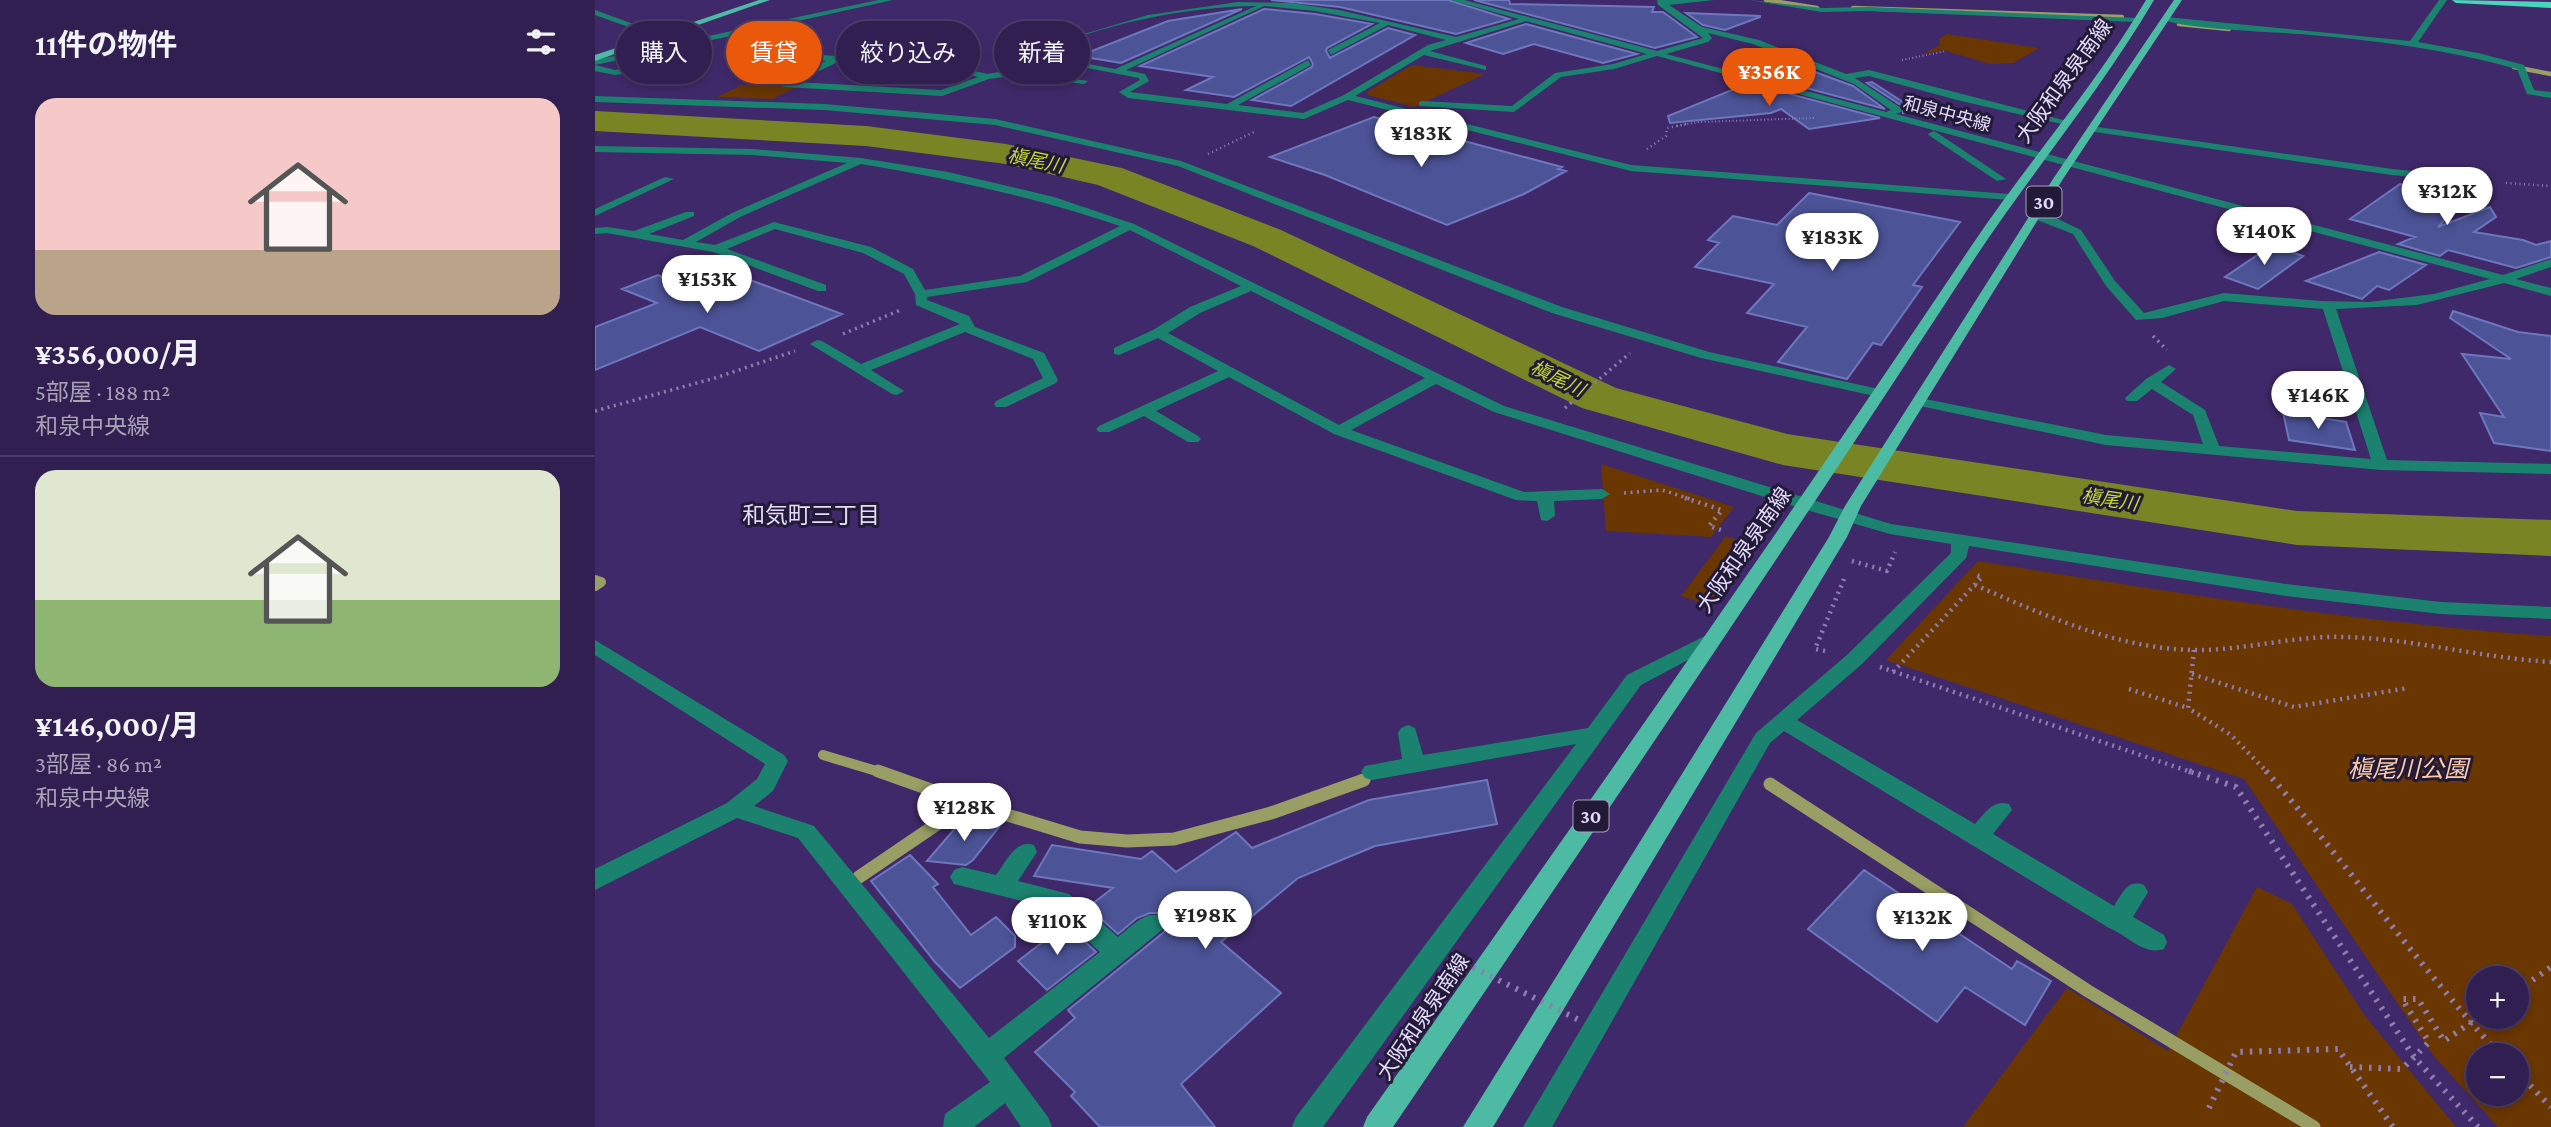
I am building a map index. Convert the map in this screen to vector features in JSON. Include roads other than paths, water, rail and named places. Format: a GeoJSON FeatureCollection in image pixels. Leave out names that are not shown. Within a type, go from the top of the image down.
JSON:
{"type":"FeatureCollection","features":[{"type":"Feature","properties":{"kind":"highway"},"geometry":{"type":"LineString","coordinates":[[2456,0],[2551,5]]}},
{"type":"Feature","properties":{"kind":"main road"},"geometry":{"type":"LineString","coordinates":[[705,21],[766,0]]}},
{"type":"Feature","properties":{"kind":"main road","name":"大阪和泉泉南線"},"geometry":{"type":"LineString","coordinates":[[1377,1127],[1808,501],[2010,197],[2123,44],[2150,0]]}},
{"type":"Feature","properties":{"kind":"main road","name":"30"},"geometry":{"type":"LineString","coordinates":[[1476,1127],[1831,549],[1850,512],[2068,164],[2178,0]]}},
{"type":"Feature","properties":{"kind":"main road"},"geometry":{"type":"LineString","coordinates":[[595,63],[616,55]]}},
{"type":"Feature","properties":{"kind":"street"},"geometry":{"type":"LineString","coordinates":[[796,21],[889,0]]}},
{"type":"Feature","properties":{"kind":"street","name":"和泉中央線"},"geometry":{"type":"LineString","coordinates":[[1455,0],[2551,292]]}},
{"type":"Feature","properties":{"kind":"street"},"geometry":{"type":"LineString","coordinates":[[1661,2],[1710,0]]}},
{"type":"Feature","properties":{"kind":"street"},"geometry":{"type":"LineString","coordinates":[[1753,0],[1822,10],[1870,9],[2137,20]]}},
{"type":"Feature","properties":{"kind":"street"},"geometry":{"type":"LineString","coordinates":[[2412,44],[2443,0]]}},
{"type":"Feature","properties":{"kind":"street"},"geometry":{"type":"LineString","coordinates":[[1422,104],[1514,109],[1558,75],[1614,66],[1708,38],[1661,2]]}},
{"type":"Feature","properties":{"kind":"street"},"geometry":{"type":"LineString","coordinates":[[1456,40],[1327,9],[1264,4],[1215,5],[1104,28],[1033,52],[1030,57],[1142,76],[1145,81],[1124,93],[1128,94],[1304,116],[1347,97],[1423,52],[1526,20]]}},
{"type":"Feature","properties":{"kind":"street"},"geometry":{"type":"LineString","coordinates":[[1117,71],[1264,4]]}},
{"type":"Feature","properties":{"kind":"street"},"geometry":{"type":"LineString","coordinates":[[595,12],[616,21]]}},
{"type":"Feature","properties":{"kind":"street"},"geometry":{"type":"LineString","coordinates":[[2166,19],[2412,44],[2501,61],[2522,69],[2530,92],[2551,95]]}},
{"type":"Feature","properties":{"kind":"street"},"geometry":{"type":"LineString","coordinates":[[1332,47],[1345,44],[1386,23]]}},
{"type":"Feature","properties":{"kind":"street"},"geometry":{"type":"LineString","coordinates":[[1699,29],[1756,42],[1846,77],[1898,110],[1885,116]]}},
{"type":"Feature","properties":{"kind":"street"},"geometry":{"type":"LineString","coordinates":[[595,63],[726,36]]}},
{"type":"Feature","properties":{"kind":"street"},"geometry":{"type":"LineString","coordinates":[[1423,52],[1483,68]]}},
{"type":"Feature","properties":{"kind":"street"},"geometry":{"type":"LineString","coordinates":[[836,59],[785,84],[941,93],[967,84]]}},
{"type":"Feature","properties":{"kind":"street"},"geometry":{"type":"LineString","coordinates":[[595,63],[604,72],[616,72]]}},
{"type":"Feature","properties":{"kind":"street"},"geometry":{"type":"LineString","coordinates":[[1229,107],[1304,65],[1287,66]]}},
{"type":"Feature","properties":{"kind":"street"},"geometry":{"type":"LineString","coordinates":[[1846,77],[1868,73],[1960,98],[2066,122]]}},
{"type":"Feature","properties":{"kind":"street"},"geometry":{"type":"LineString","coordinates":[[980,75],[987,77]]}},
{"type":"Feature","properties":{"kind":"street"},"geometry":{"type":"LineString","coordinates":[[980,79],[994,76]]}},
{"type":"Feature","properties":{"kind":"street"},"geometry":{"type":"LineString","coordinates":[[1347,97],[1631,168],[2010,197]]}},
{"type":"Feature","properties":{"kind":"street"},"geometry":{"type":"LineString","coordinates":[[595,99],[824,107],[1008,125],[1181,164],[1557,310],[1706,355],[1877,396]]}},
{"type":"Feature","properties":{"kind":"street"},"geometry":{"type":"LineString","coordinates":[[1915,124],[1949,143],[2001,179]]}},
{"type":"Feature","properties":{"kind":"street"},"geometry":{"type":"LineString","coordinates":[[2091,129],[2392,172],[2486,181]]}},
{"type":"Feature","properties":{"kind":"street"},"geometry":{"type":"LineString","coordinates":[[595,149],[741,152],[861,161],[948,175],[1050,198],[1130,226],[1499,409],[1850,512],[1891,529],[2286,590],[2441,608],[2551,613]]}},
{"type":"Feature","properties":{"kind":"street"},"geometry":{"type":"LineString","coordinates":[[686,243],[736,215],[861,161]]}},
{"type":"Feature","properties":{"kind":"street"},"geometry":{"type":"LineString","coordinates":[[595,213],[669,179]]}},
{"type":"Feature","properties":{"kind":"street"},"geometry":{"type":"LineString","coordinates":[[635,234],[690,214]]}},
{"type":"Feature","properties":{"kind":"street"},"geometry":{"type":"LineString","coordinates":[[2036,216],[2054,220],[2077,232],[2110,283],[2141,317],[2157,317],[2207,299],[2224,297],[2328,305],[2418,301],[2551,263]]}},
{"type":"Feature","properties":{"kind":"street"},"geometry":{"type":"LineString","coordinates":[[716,249],[774,225],[867,250],[909,272],[921,298],[964,319],[970,330],[1039,356],[1051,380],[1001,404]]}},
{"type":"Feature","properties":{"kind":"street"},"geometry":{"type":"LineString","coordinates":[[921,298],[1023,279],[1130,226]]}},
{"type":"Feature","properties":{"kind":"street"},"geometry":{"type":"LineString","coordinates":[[595,231],[635,234],[716,249],[822,288]]}},
{"type":"Feature","properties":{"kind":"street"},"geometry":{"type":"LineString","coordinates":[[1119,351],[1158,333],[1195,310],[1252,286]]}},
{"type":"Feature","properties":{"kind":"street"},"geometry":{"type":"LineString","coordinates":[[2328,305],[2381,465]]}},
{"type":"Feature","properties":{"kind":"street"},"geometry":{"type":"LineString","coordinates":[[859,370],[968,326]]}},
{"type":"Feature","properties":{"kind":"street"},"geometry":{"type":"LineString","coordinates":[[1158,333],[1339,430],[1522,497],[1602,494]]}},
{"type":"Feature","properties":{"kind":"street"},"geometry":{"type":"LineString","coordinates":[[817,344],[897,391]]}},
{"type":"Feature","properties":{"kind":"street"},"geometry":{"type":"LineString","coordinates":[[2131,398],[2169,369]]}},
{"type":"Feature","properties":{"kind":"street"},"geometry":{"type":"LineString","coordinates":[[1104,429],[1230,371]]}},
{"type":"Feature","properties":{"kind":"street"},"geometry":{"type":"LineString","coordinates":[[1339,430],[1436,378]]}},
{"type":"Feature","properties":{"kind":"street"},"geometry":{"type":"LineString","coordinates":[[2151,382],[2200,413],[2213,451]]}},
{"type":"Feature","properties":{"kind":"street"},"geometry":{"type":"LineString","coordinates":[[1918,405],[2106,440],[2213,451],[2381,465],[2551,469]]}},
{"type":"Feature","properties":{"kind":"street"},"geometry":{"type":"LineString","coordinates":[[1144,410],[1193,439]]}},
{"type":"Feature","properties":{"kind":"street"},"geometry":{"type":"LineString","coordinates":[[1545,496],[1548,516]]}},
{"type":"Feature","properties":{"kind":"street"},"geometry":{"type":"LineString","coordinates":[[1537,1127],[1763,738],[1855,659],[1960,554],[1959,540]]}},
{"type":"Feature","properties":{"kind":"street"},"geometry":{"type":"LineString","coordinates":[[1306,1127],[1635,680],[1713,638]]}},
{"type":"Feature","properties":{"kind":"street"},"geometry":{"type":"LineString","coordinates":[[595,646],[776,761],[765,785],[735,809],[595,880]]}},
{"type":"Feature","properties":{"kind":"street"},"geometry":{"type":"LineString","coordinates":[[1783,721],[2155,942]]}},
{"type":"Feature","properties":{"kind":"street"},"geometry":{"type":"LineString","coordinates":[[1408,733],[1414,765]]}},
{"type":"Feature","properties":{"kind":"street"},"geometry":{"type":"LineString","coordinates":[[1371,772],[1566,737],[1594,735]]}},
{"type":"Feature","properties":{"kind":"street"},"geometry":{"type":"LineString","coordinates":[[735,809],[806,832],[987,1055],[1038,1127]]}},
{"type":"Feature","properties":{"kind":"street"},"geometry":{"type":"LineString","coordinates":[[1978,836],[2001,810]]}},
{"type":"Feature","properties":{"kind":"street"},"geometry":{"type":"LineString","coordinates":[[1001,886],[1025,852]]}},
{"type":"Feature","properties":{"kind":"street"},"geometry":{"type":"LineString","coordinates":[[962,877],[1061,901],[1117,952]]}},
{"type":"Feature","properties":{"kind":"street"},"geometry":{"type":"LineString","coordinates":[[2117,920],[2136,892]]}},
{"type":"Feature","properties":{"kind":"street"},"geometry":{"type":"LineString","coordinates":[[987,1055],[1154,923]]}},
{"type":"Feature","properties":{"kind":"street"},"geometry":{"type":"LineString","coordinates":[[955,1124],[1008,1084]]}},
{"type":"Feature","properties":{"kind":"waterway"},"geometry":{"type":"LineString","coordinates":[[1766,0],[1817,8]]}},
{"type":"Feature","properties":{"kind":"waterway"},"geometry":{"type":"LineString","coordinates":[[1853,8],[2122,17]]}},
{"type":"Feature","properties":{"kind":"waterway"},"geometry":{"type":"LineString","coordinates":[[2179,24],[2229,29]]}},
{"type":"Feature","properties":{"kind":"waterway"},"geometry":{"type":"LineString","coordinates":[[2514,67],[2551,74]]}},
{"type":"Feature","properties":{"kind":"waterway","name":"槇尾川"},"geometry":{"type":"LineString","coordinates":[[595,121],[866,136],[1006,154],[1109,176],[1267,238],[1599,398],[1783,449],[2297,528],[2551,538]]}},
{"type":"Feature","properties":{"kind":"waterway"},"geometry":{"type":"LineString","coordinates":[[595,580],[601,582],[595,586]]}},
{"type":"Feature","properties":{"kind":"waterway"},"geometry":{"type":"LineString","coordinates":[[823,755],[883,773]]}},
{"type":"Feature","properties":{"kind":"waterway"},"geometry":{"type":"LineString","coordinates":[[878,771],[968,803]]}},
{"type":"Feature","properties":{"kind":"waterway"},"geometry":{"type":"LineString","coordinates":[[968,803],[1080,837],[1127,841],[1174,839],[1271,813],[1364,780]]}},
{"type":"Feature","properties":{"kind":"waterway"},"geometry":{"type":"LineString","coordinates":[[1770,784],[2088,991],[2314,1127]]}},
{"type":"Feature","properties":{"kind":"waterway"},"geometry":{"type":"LineString","coordinates":[[859,877],[968,803]]}},
{"type":"Feature","properties":{"kind":"district","name":"和気町三丁目"},"geometry":{"type":"Point","coordinates":[811,515]}},
{"type":"Feature","properties":{"kind":"park label","name":"槇尾川公園"},"geometry":{"type":"Point","coordinates":[2408,769]}}]}
